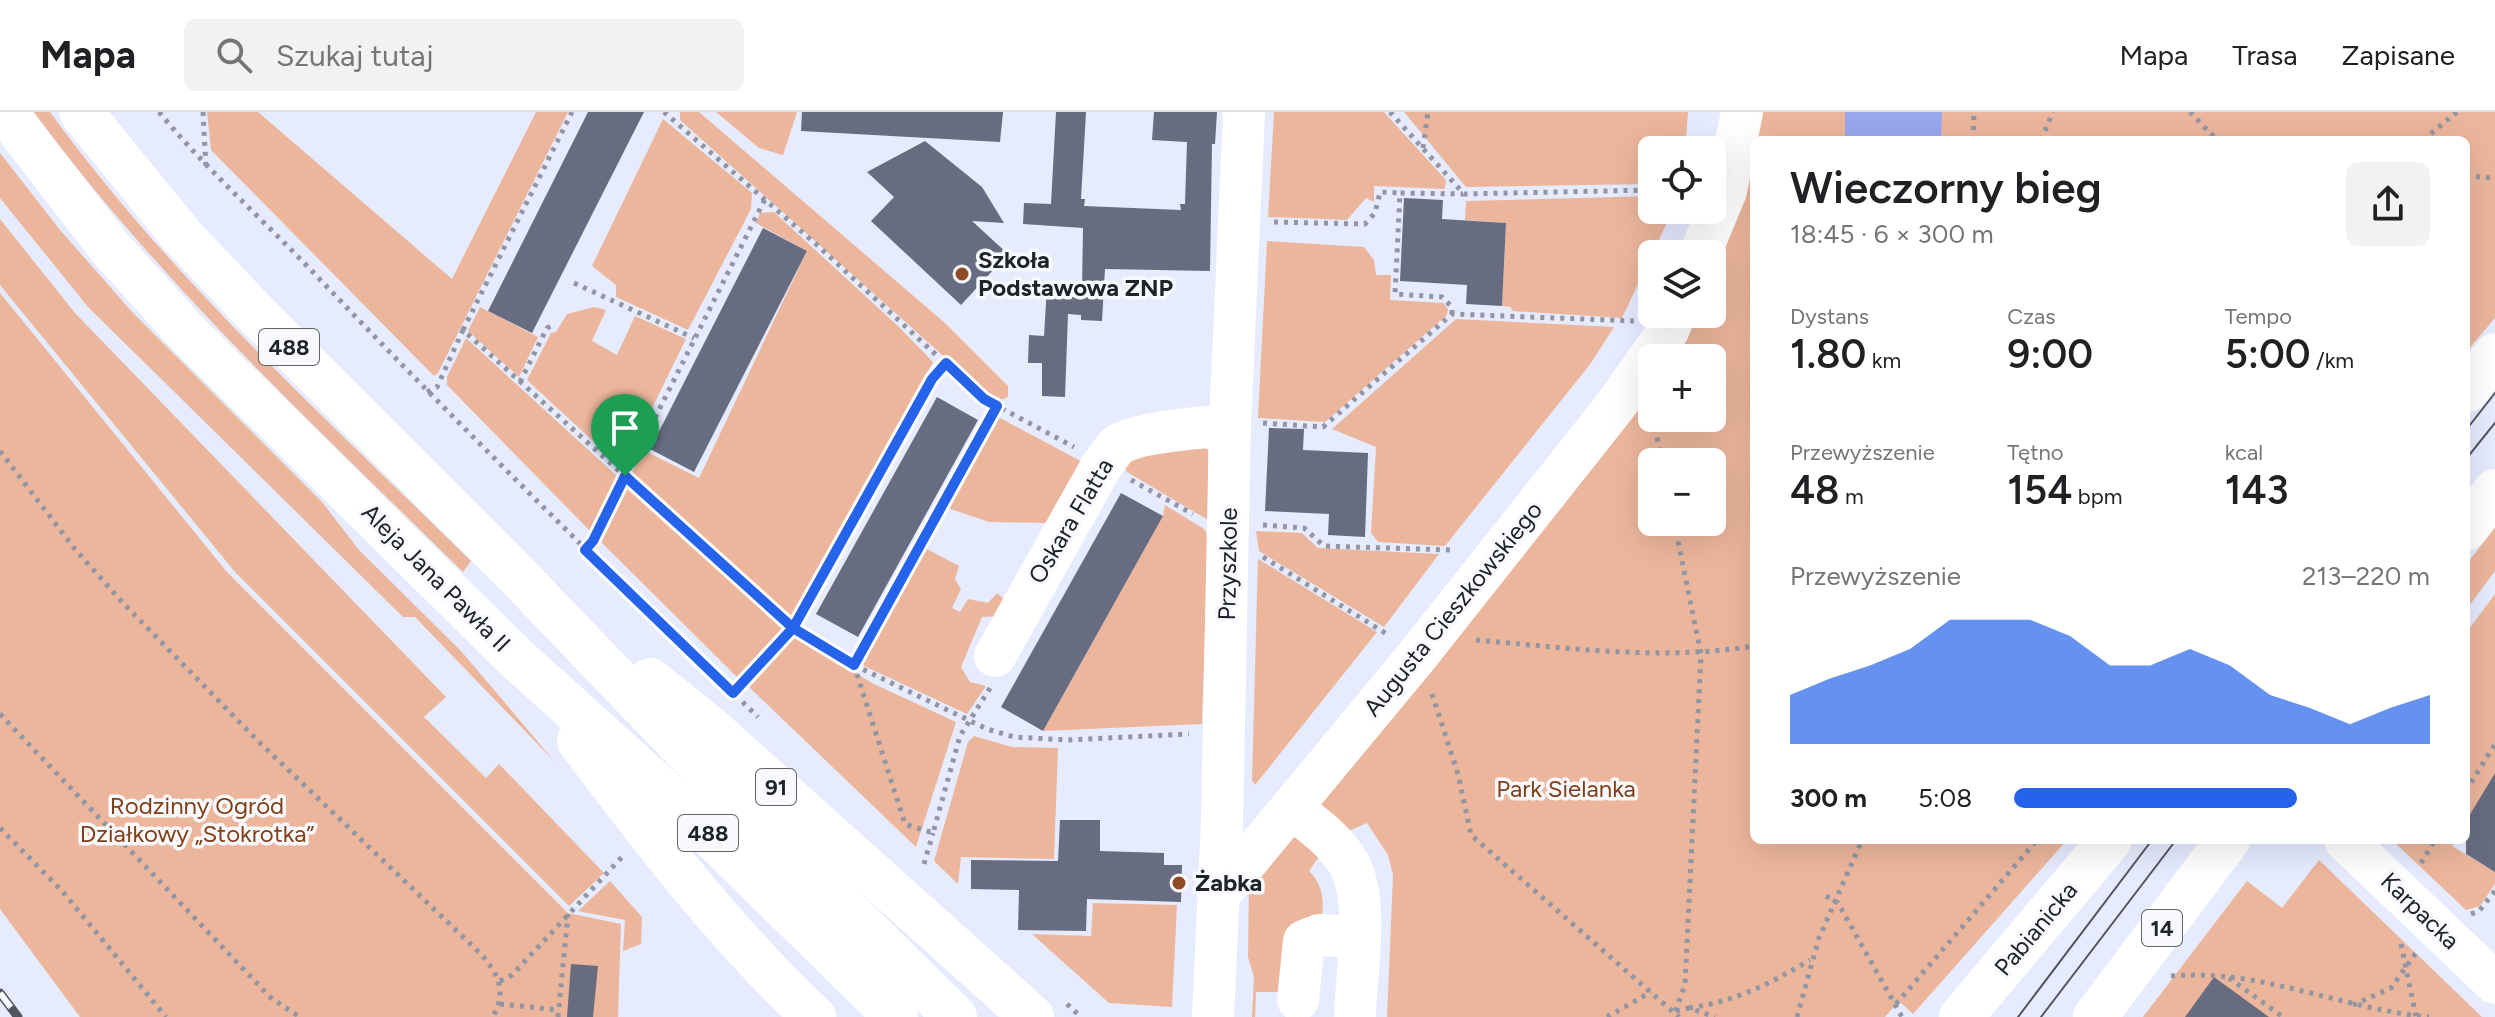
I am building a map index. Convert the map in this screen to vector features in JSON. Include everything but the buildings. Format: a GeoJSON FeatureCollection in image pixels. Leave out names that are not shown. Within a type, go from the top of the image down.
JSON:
{"type":"FeatureCollection","features":[{"type":"Feature","properties":{"kind":"main road","name":"Aleja Jana Pawła II"},"geometry":{"type":"LineString","coordinates":[[5,112],[111,249],[189,335],[514,656],[691,816],[896,1017]]}},
{"type":"Feature","properties":{"kind":"main road","name":"488"},"geometry":{"type":"LineString","coordinates":[[81,112],[182,236],[235,292],[511,569],[686,751],[955,1017]]}},
{"type":"Feature","properties":{"kind":"main road"},"geometry":{"type":"LineString","coordinates":[[2470,386],[2495,355]]}},
{"type":"Feature","properties":{"kind":"main road"},"geometry":{"type":"LineString","coordinates":[[2470,524],[2495,491]]}},
{"type":"Feature","properties":{"kind":"main road","name":"91"},"geometry":{"type":"LineString","coordinates":[[511,569],[710,728],[1032,1017]]}},
{"type":"Feature","properties":{"kind":"main road"},"geometry":{"type":"LineString","coordinates":[[514,656],[664,852],[771,977],[814,1017]]}},
{"type":"Feature","properties":{"kind":"main road","name":"Pabianicka"},"geometry":{"type":"LineString","coordinates":[[1961,1017],[2107,844]]}},
{"type":"Feature","properties":{"kind":"main road","name":"14"},"geometry":{"type":"LineString","coordinates":[[2095,1017],[2225,844]]}},
{"type":"Feature","properties":{"kind":"street","name":"Przyszkole"},"geometry":{"type":"LineString","coordinates":[[1213,1017],[1239,531],[1230,425],[1244,112]]}},
{"type":"Feature","properties":{"kind":"street"},"geometry":{"type":"LineString","coordinates":[[1706,240],[1726,191],[1742,112]]}},
{"type":"Feature","properties":{"kind":"street","name":"Augusta Cieszkowskiego"},"geometry":{"type":"LineString","coordinates":[[1219,895],[1417,656],[1616,405],[1667,328]]}},
{"type":"Feature","properties":{"kind":"street","name":"Oskara Flatta"},"geometry":{"type":"LineString","coordinates":[[995,656],[1102,465],[1118,446],[1128,441],[1195,427],[1230,425]]}},
{"type":"Feature","properties":{"kind":"street"},"geometry":{"type":"LineString","coordinates":[[1291,808],[1333,843],[1351,868],[1360,894],[1355,1017]]}},
{"type":"Feature","properties":{"kind":"street","name":"Karpacka"},"geometry":{"type":"LineString","coordinates":[[2349,844],[2495,983]]}},
{"type":"Feature","properties":{"kind":"street"},"geometry":{"type":"LineString","coordinates":[[1298,1000],[1304,941],[1319,935],[1358,937]]}},
{"type":"Feature","properties":{"kind":"path"},"geometry":{"type":"LineString","coordinates":[[159,112],[206,167],[302,261],[427,392],[766,725]]}},
{"type":"Feature","properties":{"kind":"path"},"geometry":{"type":"LineString","coordinates":[[203,112],[206,167]]}},
{"type":"Feature","properties":{"kind":"path"},"geometry":{"type":"LineString","coordinates":[[427,392],[437,387],[572,112]]}},
{"type":"Feature","properties":{"kind":"path"},"geometry":{"type":"LineString","coordinates":[[664,112],[765,199],[984,399],[1102,465],[1212,525],[1239,531],[1304,528],[1324,546],[1450,550]]}},
{"type":"Feature","properties":{"kind":"path"},"geometry":{"type":"LineString","coordinates":[[1390,112],[1464,194]]}},
{"type":"Feature","properties":{"kind":"path"},"geometry":{"type":"LineString","coordinates":[[1423,149],[1428,112]]}},
{"type":"Feature","properties":{"kind":"path"},"geometry":{"type":"LineString","coordinates":[[1973,136],[1974,112]]}},
{"type":"Feature","properties":{"kind":"path"},"geometry":{"type":"LineString","coordinates":[[2043,136],[2053,112]]}},
{"type":"Feature","properties":{"kind":"path"},"geometry":{"type":"LineString","coordinates":[[2190,112],[2213,136]]}},
{"type":"Feature","properties":{"kind":"path"},"geometry":{"type":"LineString","coordinates":[[2427,136],[2448,115],[2457,112]]}},
{"type":"Feature","properties":{"kind":"path"},"geometry":{"type":"LineString","coordinates":[[2470,176],[2495,178]]}},
{"type":"Feature","properties":{"kind":"path"},"geometry":{"type":"LineString","coordinates":[[1264,222],[1365,224],[1375,213],[1380,192],[1464,194],[1638,190]]}},
{"type":"Feature","properties":{"kind":"path"},"geometry":{"type":"LineString","coordinates":[[1400,193],[1395,294],[1442,297],[1452,307],[1452,314]]}},
{"type":"Feature","properties":{"kind":"path"},"geometry":{"type":"LineString","coordinates":[[585,550],[593,541],[765,199]]}},
{"type":"Feature","properties":{"kind":"path"},"geometry":{"type":"LineString","coordinates":[[574,283],[694,338]]}},
{"type":"Feature","properties":{"kind":"path"},"geometry":{"type":"LineString","coordinates":[[1230,425],[1254,423],[1323,427],[1452,314],[1638,320]]}},
{"type":"Feature","properties":{"kind":"path"},"geometry":{"type":"LineString","coordinates":[[520,382],[547,328],[555,324]]}},
{"type":"Feature","properties":{"kind":"path"},"geometry":{"type":"LineString","coordinates":[[463,330],[793,628],[854,665],[987,729],[1014,737],[1067,740],[1191,734]]}},
{"type":"Feature","properties":{"kind":"path"},"geometry":{"type":"LineString","coordinates":[[733,693],[793,628],[932,379],[946,363]]}},
{"type":"Feature","properties":{"kind":"path"},"geometry":{"type":"LineString","coordinates":[[854,665],[997,406]]}},
{"type":"Feature","properties":{"kind":"path"},"geometry":{"type":"LineString","coordinates":[[0,451],[74,548],[123,603],[259,742],[482,955],[500,981],[500,1004],[493,1017]]}},
{"type":"Feature","properties":{"kind":"path"},"geometry":{"type":"LineString","coordinates":[[1239,531],[1417,656],[1443,725],[1471,835],[1677,1014]]}},
{"type":"Feature","properties":{"kind":"path"},"geometry":{"type":"LineString","coordinates":[[1677,536],[1701,654],[1685,985],[1677,1014]]}},
{"type":"Feature","properties":{"kind":"path"},"geometry":{"type":"LineString","coordinates":[[1442,623],[1470,639],[1629,653],[1701,654],[1750,647]]}},
{"type":"Feature","properties":{"kind":"path"},"geometry":{"type":"LineString","coordinates":[[0,714],[271,998],[300,1017]]}},
{"type":"Feature","properties":{"kind":"path"},"geometry":{"type":"LineString","coordinates":[[2470,785],[2495,744]]}},
{"type":"Feature","properties":{"kind":"path"},"geometry":{"type":"LineString","coordinates":[[0,828],[63,892],[166,1017]]}},
{"type":"Feature","properties":{"kind":"path"},"geometry":{"type":"LineString","coordinates":[[924,864],[933,833]]}},
{"type":"Feature","properties":{"kind":"path"},"geometry":{"type":"LineString","coordinates":[[1797,1017],[1811,959],[1860,844]]}},
{"type":"Feature","properties":{"kind":"path"},"geometry":{"type":"LineString","coordinates":[[1896,1004],[2034,844]]}},
{"type":"Feature","properties":{"kind":"path"},"geometry":{"type":"LineString","coordinates":[[2416,871],[2433,844]]}},
{"type":"Feature","properties":{"kind":"path"},"geometry":{"type":"LineString","coordinates":[[500,981],[512,975],[626,852]]}},
{"type":"Feature","properties":{"kind":"path"},"geometry":{"type":"LineString","coordinates":[[2464,916],[2479,911],[2495,891]]}},
{"type":"Feature","properties":{"kind":"path"},"geometry":{"type":"LineString","coordinates":[[1826,896],[1835,900],[1902,1017]]}},
{"type":"Feature","properties":{"kind":"path"},"geometry":{"type":"LineString","coordinates":[[500,1004],[559,1014],[568,913]]}},
{"type":"Feature","properties":{"kind":"path"},"geometry":{"type":"LineString","coordinates":[[2400,939],[2416,1016]]}},
{"type":"Feature","properties":{"kind":"path"},"geometry":{"type":"LineString","coordinates":[[2352,1006],[2391,988],[2420,949]]}},
{"type":"Feature","properties":{"kind":"path"},"geometry":{"type":"LineString","coordinates":[[1677,1014],[1689,1008],[1752,993],[1811,959]]}},
{"type":"Feature","properties":{"kind":"path"},"geometry":{"type":"LineString","coordinates":[[2164,976],[2204,973],[2254,979],[2352,1006],[2429,1017]]}},
{"type":"Feature","properties":{"kind":"path"},"geometry":{"type":"LineString","coordinates":[[2225,975],[2283,1017]]}},
{"type":"Feature","properties":{"kind":"path"},"geometry":{"type":"LineString","coordinates":[[1607,1017],[1651,992]]}},
{"type":"Feature","properties":{"kind":"path"},"geometry":{"type":"LineString","coordinates":[[1689,1008],[1715,1017]]}},
{"type":"Feature","properties":{"kind":"green space"},"geometry":{"type":"Polygon","coordinates":[[[34,112],[50,112],[146,232],[198,289],[306,400],[471,561],[463,572],[294,406],[185,293],[82,175],[34,112]]]}},
{"type":"Feature","properties":{"kind":"green space"},"geometry":{"type":"Polygon","coordinates":[[[207,112],[258,112],[452,279],[536,112],[568,112],[434,376],[211,150],[207,112]]]}},
{"type":"Feature","properties":{"kind":"green space"},"geometry":{"type":"Polygon","coordinates":[[[680,112],[699,112],[945,323],[1008,386],[1008,397],[999,401],[988,396],[680,120],[680,112]]]}},
{"type":"Feature","properties":{"kind":"green space"},"geometry":{"type":"Polygon","coordinates":[[[716,112],[797,112],[783,155],[759,148],[716,112]]]}},
{"type":"Feature","properties":{"kind":"green space"},"geometry":{"type":"Polygon","coordinates":[[[1274,112],[1384,112],[1446,180],[1445,189],[1374,186],[1374,202],[1366,198],[1347,220],[1268,217],[1274,112]]]}},
{"type":"Feature","properties":{"kind":"green space"},"geometry":{"type":"Polygon","coordinates":[[[1404,112],[1688,112],[1686,136],[1638,136],[1638,184],[1466,187],[1404,112]]]}},
{"type":"Feature","properties":{"kind":"green space"},"geometry":{"type":"Polygon","coordinates":[[[1762,112],[2495,112],[2495,318],[2470,347],[2470,136],[1757,136],[1762,112]]]}},
{"type":"Feature","properties":{"kind":"green space"},"geometry":{"type":"Polygon","coordinates":[[[663,119],[752,193],[751,209],[688,330],[616,297],[616,285],[592,266],[663,119]]]}},
{"type":"Feature","properties":{"kind":"green space"},"geometry":{"type":"Polygon","coordinates":[[[0,153],[60,230],[133,313],[322,502],[359,550],[461,651],[555,762],[415,617],[403,617],[88,307],[0,198],[0,153]]]}},
{"type":"Feature","properties":{"kind":"green space","name":"Park Sielanka"},"geometry":{"type":"Polygon","coordinates":[[[1750,161],[1750,844],[2063,844],[1913,1014],[1899,1001],[1885,1017],[1387,1017],[1393,875],[1388,855],[1367,823],[1344,833],[1320,805],[1638,402],[1638,432],[1726,432],[1726,344],[1677,344],[1686,328],[1726,328],[1726,240],[1722,240],[1750,161]]]}},
{"type":"Feature","properties":{"kind":"green space"},"geometry":{"type":"Polygon","coordinates":[[[1638,196],[1638,224],[1666,224],[1659,240],[1638,240],[1638,284],[1622,318],[1512,311],[1511,307],[1502,306],[1506,223],[1465,220],[1466,201],[1638,196]]]}},
{"type":"Feature","properties":{"kind":"green space"},"geometry":{"type":"Polygon","coordinates":[[[774,212],[933,362],[791,620],[632,473],[643,450],[699,478],[807,251],[756,223],[760,213],[774,212]]]}},
{"type":"Feature","properties":{"kind":"green space"},"geometry":{"type":"Polygon","coordinates":[[[0,219],[75,313],[446,697],[424,717],[486,778],[499,764],[604,873],[569,906],[235,572],[0,285],[0,219]]]}},
{"type":"Feature","properties":{"kind":"green space"},"geometry":{"type":"Polygon","coordinates":[[[1267,241],[1364,247],[1374,260],[1376,275],[1391,275],[1390,300],[1443,303],[1448,309],[1447,315],[1325,422],[1258,418],[1267,241]]]}},
{"type":"Feature","properties":{"kind":"green space","name":"Rodzinny Ogród Działkowy „Stokrotka”"},"geometry":{"type":"Polygon","coordinates":[[[0,293],[227,572],[568,913],[621,924],[618,1017],[80,1017],[0,909],[0,293]]]}},
{"type":"Feature","properties":{"kind":"green space"},"geometry":{"type":"Polygon","coordinates":[[[480,307],[538,337],[519,377],[468,331],[480,307]]]}},
{"type":"Feature","properties":{"kind":"green space"},"geometry":{"type":"Polygon","coordinates":[[[594,307],[606,310],[592,341],[617,355],[635,316],[686,339],[624,465],[620,466],[527,380],[551,333],[556,332],[567,314],[594,307]]]}},
{"type":"Feature","properties":{"kind":"green space"},"geometry":{"type":"Polygon","coordinates":[[[1456,319],[1614,327],[1591,363],[1445,546],[1378,542],[1371,533],[1376,447],[1332,429],[1456,319]]]}},
{"type":"Feature","properties":{"kind":"green space"},"geometry":{"type":"Polygon","coordinates":[[[466,338],[618,477],[592,533],[447,385],[447,377],[466,338]]]}},
{"type":"Feature","properties":{"kind":"green space"},"geometry":{"type":"Polygon","coordinates":[[[998,417],[1088,465],[1055,523],[989,522],[948,508],[998,417]]]}},
{"type":"Feature","properties":{"kind":"green space"},"geometry":{"type":"Polygon","coordinates":[[[1202,447],[1208,450],[1208,520],[1127,472],[1124,466],[1142,453],[1202,447]]]}},
{"type":"Feature","properties":{"kind":"green space"},"geometry":{"type":"Polygon","coordinates":[[[626,482],[788,627],[739,679],[599,540],[626,482]]]}},
{"type":"Feature","properties":{"kind":"green space"},"geometry":{"type":"Polygon","coordinates":[[[1165,505],[1204,529],[1208,536],[1202,724],[1043,731],[1163,516],[1165,505]]]}},
{"type":"Feature","properties":{"kind":"green space"},"geometry":{"type":"Polygon","coordinates":[[[2495,527],[2495,571],[2470,605],[2470,560],[2495,527]]]}},
{"type":"Feature","properties":{"kind":"green space"},"geometry":{"type":"Polygon","coordinates":[[[1256,531],[1302,533],[1318,548],[1439,554],[1384,627],[1259,551],[1256,531]]]}},
{"type":"Feature","properties":{"kind":"green space"},"geometry":{"type":"Polygon","coordinates":[[[925,548],[959,566],[955,579],[961,589],[952,608],[960,612],[968,599],[988,603],[997,593],[1006,601],[1005,616],[982,617],[961,667],[970,682],[986,686],[967,714],[864,666],[863,662],[925,548]]]}},
{"type":"Feature","properties":{"kind":"green space"},"geometry":{"type":"Polygon","coordinates":[[[1258,559],[1377,632],[1255,785],[1252,780],[1258,559]]]}},
{"type":"Feature","properties":{"kind":"green space"},"geometry":{"type":"Polygon","coordinates":[[[2495,594],[2495,773],[2470,814],[2470,628],[2495,594]]]}},
{"type":"Feature","properties":{"kind":"green space"},"geometry":{"type":"Polygon","coordinates":[[[793,633],[872,683],[956,722],[916,847],[750,688],[749,682],[793,633]]]}},
{"type":"Feature","properties":{"kind":"green space"},"geometry":{"type":"Polygon","coordinates":[[[974,736],[1012,747],[1058,748],[1054,859],[961,857],[958,884],[934,861],[968,742],[974,736]]]}},
{"type":"Feature","properties":{"kind":"green space"},"geometry":{"type":"Polygon","coordinates":[[[1294,836],[1322,852],[1309,871],[1319,884],[1322,915],[1318,931],[1289,992],[1256,992],[1255,1017],[1252,1017],[1254,977],[1248,957],[1249,884],[1294,836]]]}},
{"type":"Feature","properties":{"kind":"green space"},"geometry":{"type":"Polygon","coordinates":[[[2396,844],[2453,844],[2492,870],[2495,866],[2495,884],[2480,906],[2466,910],[2396,844]]]}},
{"type":"Feature","properties":{"kind":"green space"},"geometry":{"type":"Polygon","coordinates":[[[2319,860],[2482,1017],[2143,1017],[2247,881],[2282,908],[2319,860]]]}},
{"type":"Feature","properties":{"kind":"green space"},"geometry":{"type":"Polygon","coordinates":[[[610,881],[642,917],[641,944],[623,951],[625,920],[578,911],[610,881]]]}},
{"type":"Feature","properties":{"kind":"green space"},"geometry":{"type":"Polygon","coordinates":[[[1093,903],[1177,905],[1172,1007],[1109,1003],[1032,934],[1091,936],[1093,903]]]}},
{"type":"Feature","properties":{"kind":"water"},"geometry":{"type":"Polygon","coordinates":[[[1845,112],[1942,112],[1941,136],[1845,136],[1845,112]]]}},
{"type":"Feature","properties":{"kind":"tram line"},"geometry":{"type":"LineString","coordinates":[[2470,425],[2495,393]]}},
{"type":"Feature","properties":{"kind":"tram line"},"geometry":{"type":"LineString","coordinates":[[2470,454],[2495,423]]}},
{"type":"Feature","properties":{"kind":"tram line"},"geometry":{"type":"LineString","coordinates":[[2018,1017],[2149,844]]}},
{"type":"Feature","properties":{"kind":"tram line"},"geometry":{"type":"LineString","coordinates":[[2041,1017],[2173,844]]}},
{"type":"Feature","properties":{"kind":"railway"},"geometry":{"type":"LineString","coordinates":[[0,993],[18,1017]]}},
{"type":"Feature","properties":{"kind":"place","name":"Szkoła Podstawowa ZNP"},"geometry":{"type":"Point","coordinates":[962,274]}},
{"type":"Feature","properties":{"kind":"place","name":"Żabka"},"geometry":{"type":"Point","coordinates":[1179,883]}},
{"type":"Feature","properties":{"kind":"route"},"geometry":{"type":"LineString","coordinates":[[625,476],[593,541],[585,550],[733,693],[793,628],[932,379],[946,363],[984,399],[997,406],[854,665],[793,628],[625,476]]}}]}
